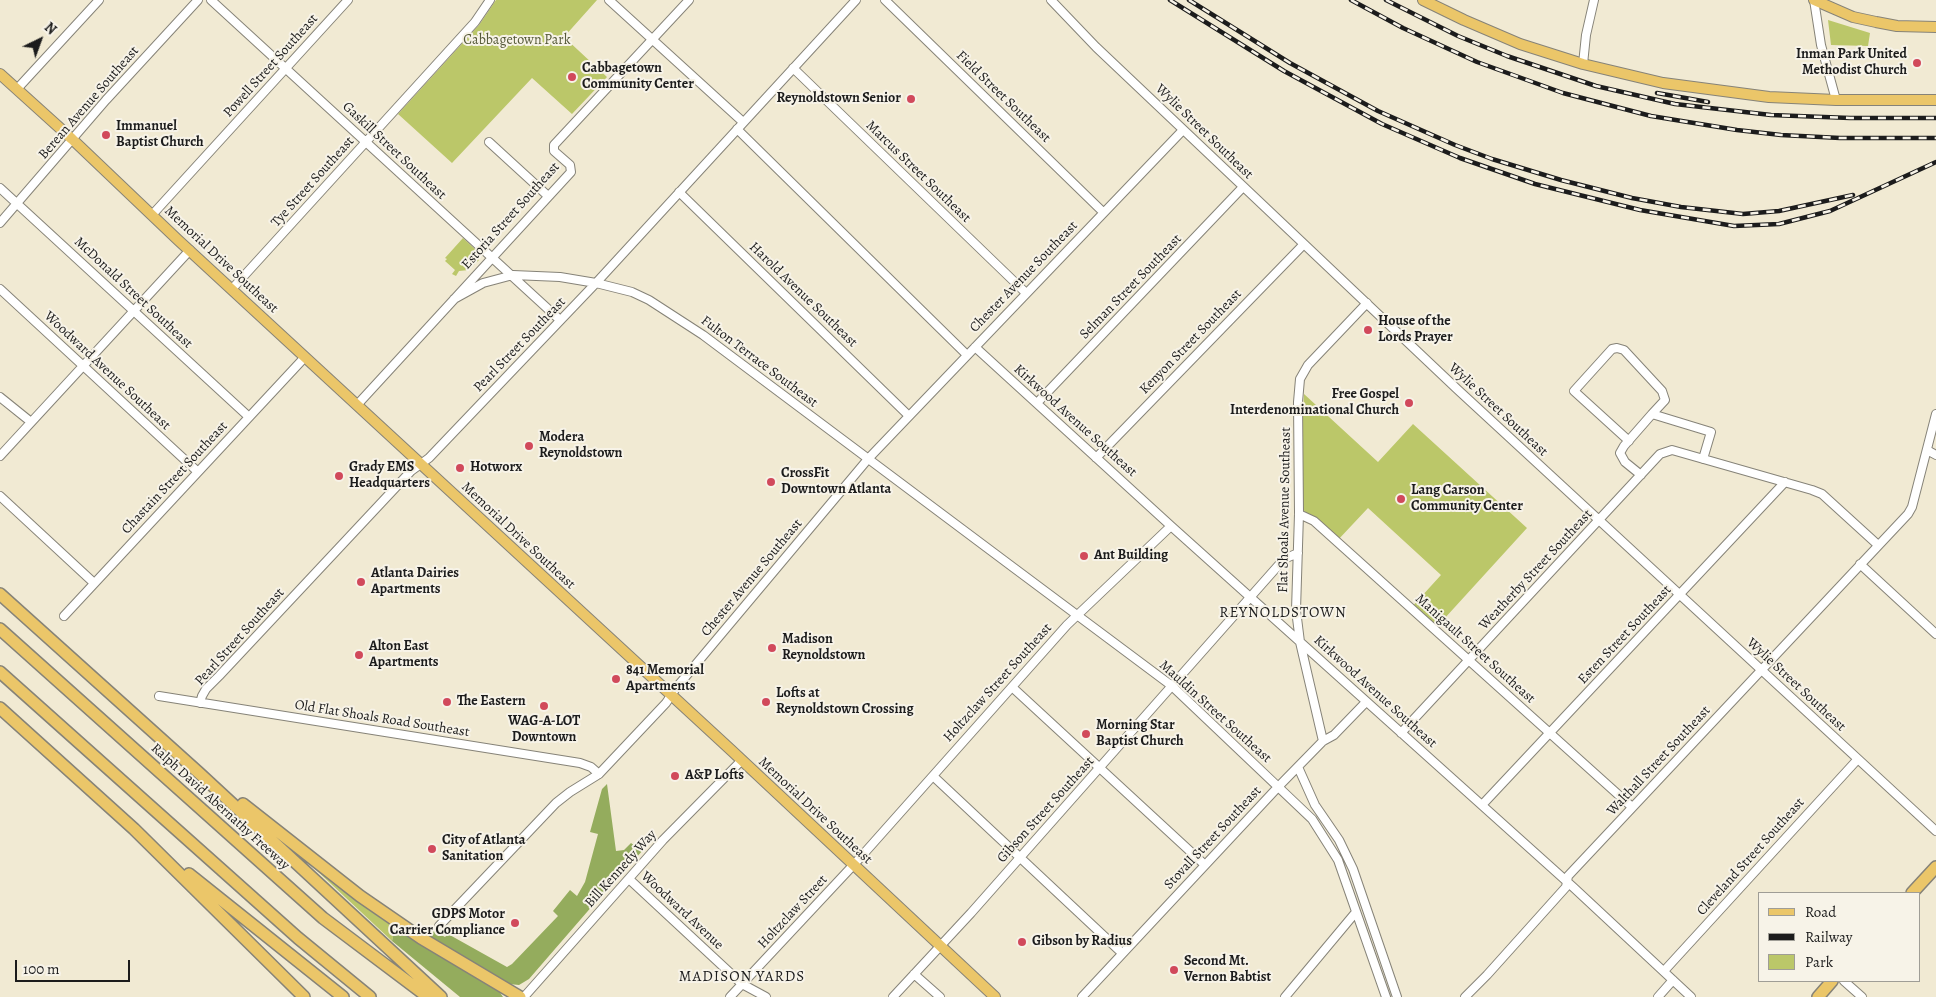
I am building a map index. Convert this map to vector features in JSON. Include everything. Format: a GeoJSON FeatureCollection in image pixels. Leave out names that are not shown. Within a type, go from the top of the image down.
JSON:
{"type":"FeatureCollection","features":[{"type":"Feature","properties":{"kind":"highway"},"geometry":{"type":"LineString","coordinates":[[0,594],[200,773],[441,997]]}},
{"type":"Feature","properties":{"kind":"highway","name":"Ralph David Abernathy Freeway"},"geometry":{"type":"LineString","coordinates":[[0,630],[282,882],[353,941],[428,997]]}},
{"type":"Feature","properties":{"kind":"highway"},"geometry":{"type":"LineString","coordinates":[[0,672],[290,932],[370,997]]}},
{"type":"Feature","properties":{"kind":"highway"},"geometry":{"type":"LineString","coordinates":[[0,708],[134,829],[254,928],[343,997]]}},
{"type":"Feature","properties":{"kind":"highway"},"geometry":{"type":"LineString","coordinates":[[200,773],[233,795],[360,896],[421,938],[522,997]]}},
{"type":"Feature","properties":{"kind":"highway"},"geometry":{"type":"LineString","coordinates":[[134,829],[304,997]]}},
{"type":"Feature","properties":{"kind":"highway"},"geometry":{"type":"LineString","coordinates":[[1913,892],[1936,867]]}},
{"type":"Feature","properties":{"kind":"highway"},"geometry":{"type":"LineString","coordinates":[[1818,997],[1831,982]]}},
{"type":"Feature","properties":{"kind":"main road"},"geometry":{"type":"LineString","coordinates":[[1422,0],[1520,44],[1584,64],[1644,79],[1769,97],[1836,100],[1936,100]]}},
{"type":"Feature","properties":{"kind":"main road"},"geometry":{"type":"LineString","coordinates":[[1814,0],[1854,17],[1876,22],[1897,26],[1936,26]]}},
{"type":"Feature","properties":{"kind":"main road","name":"Memorial Drive Southeast"},"geometry":{"type":"LineString","coordinates":[[0,74],[995,997]]}},
{"type":"Feature","properties":{"kind":"street"},"geometry":{"type":"LineString","coordinates":[[17,89],[99,0]]}},
{"type":"Feature","properties":{"kind":"street","name":"Berean Avenue Southeast"},"geometry":{"type":"LineString","coordinates":[[0,223],[106,100],[198,0]]}},
{"type":"Feature","properties":{"kind":"street","name":"Gaskill Street Southeast"},"geometry":{"type":"LineString","coordinates":[[211,0],[560,320]]}},
{"type":"Feature","properties":{"kind":"street","name":"Powell Street Southeast"},"geometry":{"type":"LineString","coordinates":[[152,215],[348,0]]}},
{"type":"Feature","properties":{"kind":"street","name":"Tye Street Southeast"},"geometry":{"type":"LineString","coordinates":[[232,289],[476,22],[490,0]]}},
{"type":"Feature","properties":{"kind":"street"},"geometry":{"type":"LineString","coordinates":[[610,0],[743,122]]}},
{"type":"Feature","properties":{"kind":"street","name":"Estoria Street Southeast"},"geometry":{"type":"LineString","coordinates":[[357,405],[571,169],[570,165],[554,150],[554,145],[689,0]]}},
{"type":"Feature","properties":{"kind":"street","name":"Pearl Street Southeast"},"geometry":{"type":"LineString","coordinates":[[200,703],[206,689],[411,471],[429,458],[596,283],[856,0]]}},
{"type":"Feature","properties":{"kind":"street","name":"Field Street Southeast"},"geometry":{"type":"LineString","coordinates":[[885,0],[1104,212]]}},
{"type":"Feature","properties":{"kind":"street","name":"Wylie Street Southeast"},"geometry":{"type":"LineString","coordinates":[[1051,0],[1096,47],[1366,303],[1936,831]]}},
{"type":"Feature","properties":{"kind":"street"},"geometry":{"type":"LineString","coordinates":[[1584,64],[1586,35],[1594,0]]}},
{"type":"Feature","properties":{"kind":"street"},"geometry":{"type":"LineString","coordinates":[[1814,0],[1821,45],[1836,100]]}},
{"type":"Feature","properties":{"kind":"street","name":"Marcus Street Southeast"},"geometry":{"type":"LineString","coordinates":[[793,68],[1026,294]]}},
{"type":"Feature","properties":{"kind":"street"},"geometry":{"type":"LineString","coordinates":[[737,129],[967,354]]}},
{"type":"Feature","properties":{"kind":"street","name":"Chester Avenue Southeast"},"geometry":{"type":"LineString","coordinates":[[439,926],[556,803],[599,774],[666,703],[868,459],[1183,130]]}},
{"type":"Feature","properties":{"kind":"street"},"geometry":{"type":"LineString","coordinates":[[489,142],[548,196]]}},
{"type":"Feature","properties":{"kind":"street","name":"Selman Street Southeast"},"geometry":{"type":"LineString","coordinates":[[1037,404],[1244,187]]}},
{"type":"Feature","properties":{"kind":"street","name":"McDonald Street Southeast"},"geometry":{"type":"LineString","coordinates":[[0,188],[249,417]]}},
{"type":"Feature","properties":{"kind":"street","name":"Harold Avenue Southeast"},"geometry":{"type":"LineString","coordinates":[[679,192],[909,416]]}},
{"type":"Feature","properties":{"kind":"street","name":"Kenyon Street Southeast"},"geometry":{"type":"LineString","coordinates":[[1096,458],[1304,244]]}},
{"type":"Feature","properties":{"kind":"street"},"geometry":{"type":"LineString","coordinates":[[0,456],[190,250]]}},
{"type":"Feature","properties":{"kind":"street","name":"Fulton Terrace Southeast"},"geometry":{"type":"LineString","coordinates":[[454,298],[483,282],[513,275],[560,277],[632,292],[666,309],[703,335],[1014,568]]}},
{"type":"Feature","properties":{"kind":"street","name":"Woodward Avenue Southeast"},"geometry":{"type":"LineString","coordinates":[[0,289],[198,472]]}},
{"type":"Feature","properties":{"kind":"street","name":"Flat Shoals Avenue Southeast"},"geometry":{"type":"LineString","coordinates":[[1323,741],[1300,642],[1296,610],[1299,514],[1298,402],[1300,379],[1308,365],[1366,303]]}},
{"type":"Feature","properties":{"kind":"street","name":"Kirkwood Avenue Southeast"},"geometry":{"type":"LineString","coordinates":[[975,347],[1567,882],[1691,997]]}},
{"type":"Feature","properties":{"kind":"street"},"geometry":{"type":"LineString","coordinates":[[1629,441],[1574,391],[1612,349],[1617,348],[1624,350],[1662,392],[1665,400],[1620,453],[1625,462],[1641,475]]}},
{"type":"Feature","properties":{"kind":"street","name":"Chastain Street Southeast"},"geometry":{"type":"LineString","coordinates":[[64,616],[305,357]]}},
{"type":"Feature","properties":{"kind":"street"},"geometry":{"type":"LineString","coordinates":[[0,397],[31,422]]}},
{"type":"Feature","properties":{"kind":"street"},"geometry":{"type":"LineString","coordinates":[[1652,414],[1711,432],[1703,459],[1822,494],[1878,546]]}},
{"type":"Feature","properties":{"kind":"street","name":"Walthall Street Southeast"},"geometry":{"type":"LineString","coordinates":[[1465,997],[1566,887],[1568,876],[1878,546],[1912,507],[1936,414]]}},
{"type":"Feature","properties":{"kind":"street","name":"Weatherby Street Southeast"},"geometry":{"type":"LineString","coordinates":[[1401,732],[1660,454],[1672,450],[1703,459]]}},
{"type":"Feature","properties":{"kind":"street"},"geometry":{"type":"LineString","coordinates":[[1927,450],[1936,455]]}},
{"type":"Feature","properties":{"kind":"street","name":"Esten Street Southeast"},"geometry":{"type":"LineString","coordinates":[[1482,805],[1785,482]]}},
{"type":"Feature","properties":{"kind":"street"},"geometry":{"type":"LineString","coordinates":[[0,496],[94,583]]}},
{"type":"Feature","properties":{"kind":"street","name":"Manigault Street Southeast"},"geometry":{"type":"LineString","coordinates":[[1299,514],[1314,521],[1632,807]]}},
{"type":"Feature","properties":{"kind":"street","name":"Holtzclaw Street Southeast"},"geometry":{"type":"LineString","coordinates":[[853,865],[1077,615],[1171,526]]}},
{"type":"Feature","properties":{"kind":"street","name":"Gibson Street Southeast"},"geometry":{"type":"LineString","coordinates":[[893,997],[1020,858],[1284,558],[1298,553]]}},
{"type":"Feature","properties":{"kind":"street"},"geometry":{"type":"LineString","coordinates":[[1860,564],[1936,634]]}},
{"type":"Feature","properties":{"kind":"street","name":"Mauldin Street Southeast"},"geometry":{"type":"LineString","coordinates":[[1014,568],[1172,686],[1312,820],[1338,860],[1356,912]]}},
{"type":"Feature","properties":{"kind":"street"},"geometry":{"type":"LineString","coordinates":[[1012,687],[1205,865]]}},
{"type":"Feature","properties":{"kind":"street","name":"Old Flat Shoals Road Southeast"},"geometry":{"type":"LineString","coordinates":[[160,696],[580,763],[591,767],[599,774]]}},
{"type":"Feature","properties":{"kind":"street","name":"Stovall Street Southeast"},"geometry":{"type":"LineString","coordinates":[[1082,997],[1278,787],[1323,741],[1334,735],[1366,702]]}},
{"type":"Feature","properties":{"kind":"street","name":"Cleveland Street Southeast"},"geometry":{"type":"LineString","coordinates":[[1664,971],[1858,760]]}},
{"type":"Feature","properties":{"kind":"street","name":"Bill Kennedy Way"},"geometry":{"type":"LineString","coordinates":[[522,997],[663,840],[742,761]]}},
{"type":"Feature","properties":{"kind":"street"},"geometry":{"type":"LineString","coordinates":[[1298,767],[1316,805],[1339,840],[1353,869],[1397,997]]}},
{"type":"Feature","properties":{"kind":"street"},"geometry":{"type":"LineString","coordinates":[[933,776],[1122,953]]}},
{"type":"Feature","properties":{"kind":"street"},"geometry":{"type":"LineString","coordinates":[[1312,820],[1339,840]]}},
{"type":"Feature","properties":{"kind":"street","name":"Holtzclaw Street"},"geometry":{"type":"LineString","coordinates":[[730,997],[853,865]]}},
{"type":"Feature","properties":{"kind":"street","name":"Woodward Avenue"},"geometry":{"type":"LineString","coordinates":[[629,879],[742,984],[766,997]]}},
{"type":"Feature","properties":{"kind":"street"},"geometry":{"type":"LineString","coordinates":[[1285,997],[1356,912]]}},
{"type":"Feature","properties":{"kind":"street"},"geometry":{"type":"LineString","coordinates":[[1356,912],[1386,997]]}},
{"type":"Feature","properties":{"kind":"street"},"geometry":{"type":"LineString","coordinates":[[914,974],[940,997]]}},
{"type":"Feature","properties":{"kind":"street"},"geometry":{"type":"LineString","coordinates":[[1658,997],[1673,980]]}},
{"type":"Feature","properties":{"kind":"street"},"geometry":{"type":"LineString","coordinates":[[1845,982],[1862,997]]}},
{"type":"Feature","properties":{"kind":"green space","name":"Cabbagetown Park"},"geometry":{"type":"Polygon","coordinates":[[[496,0],[597,0],[564,37],[607,77],[572,114],[532,78],[452,163],[398,114],[479,25],[496,0]]]}},
{"type":"Feature","properties":{"kind":"green space"},"geometry":{"type":"Polygon","coordinates":[[[1828,20],[1870,33],[1868,46],[1831,45],[1828,20]]]}},
{"type":"Feature","properties":{"kind":"green space"},"geometry":{"type":"Polygon","coordinates":[[[463,238],[478,252],[479,260],[469,270],[459,271],[456,276],[452,274],[455,270],[445,261],[447,259],[445,258],[463,238]]]}},
{"type":"Feature","properties":{"kind":"green space"},"geometry":{"type":"Polygon","coordinates":[[[1304,394],[1378,462],[1413,424],[1527,528],[1434,630],[1410,609],[1441,575],[1368,508],[1337,541],[1299,506],[1304,394]]]}},
{"type":"Feature","properties":{"kind":"green space"},"geometry":{"type":"Polygon","coordinates":[[[607,784],[616,851],[624,850],[631,843],[635,846],[638,843],[644,849],[529,979],[519,985],[509,984],[424,934],[428,928],[445,937],[448,934],[507,967],[512,964],[558,916],[553,911],[570,890],[577,896],[585,882],[598,834],[590,832],[602,789],[607,784]]]}},
{"type":"Feature","properties":{"kind":"green space"},"geometry":{"type":"Polygon","coordinates":[[[298,853],[358,902],[395,928],[392,941],[298,853]]]}},
{"type":"Feature","properties":{"kind":"green space"},"geometry":{"type":"Polygon","coordinates":[[[395,928],[497,988],[503,997],[460,997],[392,941],[395,928]]]}},
{"type":"Feature","properties":{"kind":"railway"},"geometry":{"type":"LineString","coordinates":[[1170,0],[1284,71],[1382,124],[1460,158],[1535,184],[1640,210],[1734,226],[1779,224],[1830,211],[1936,162]]}},
{"type":"Feature","properties":{"kind":"railway"},"geometry":{"type":"LineString","coordinates":[[1189,0],[1290,63],[1378,111],[1492,159],[1561,180],[1632,198],[1681,207],[1743,214],[1779,211],[1853,195]]}},
{"type":"Feature","properties":{"kind":"railway"},"geometry":{"type":"LineString","coordinates":[[1351,0],[1403,28],[1477,62],[1563,93],[1651,116],[1781,135],[1840,138],[1936,138]]}},
{"type":"Feature","properties":{"kind":"railway"},"geometry":{"type":"LineString","coordinates":[[1386,0],[1458,36],[1507,56],[1596,86],[1675,104],[1771,115],[1850,118],[1936,118]]}},
{"type":"Feature","properties":{"kind":"railway"},"geometry":{"type":"LineString","coordinates":[[1657,93],[1708,102]]}},
{"type":"Feature","properties":{"kind":"place","name":"Inman Park United Methodist Church"},"geometry":{"type":"Point","coordinates":[1917,63]}},
{"type":"Feature","properties":{"kind":"place","name":"Cabbagetown Community Center"},"geometry":{"type":"Point","coordinates":[572,77]}},
{"type":"Feature","properties":{"kind":"place","name":"Reynoldstown Senior"},"geometry":{"type":"Point","coordinates":[911,99]}},
{"type":"Feature","properties":{"kind":"place","name":"Immanuel Baptist Church"},"geometry":{"type":"Point","coordinates":[106,135]}},
{"type":"Feature","properties":{"kind":"place","name":"House of the Lords Prayer"},"geometry":{"type":"Point","coordinates":[1368,330]}},
{"type":"Feature","properties":{"kind":"place","name":"Free Gospel Interdenominational Church"},"geometry":{"type":"Point","coordinates":[1409,403]}},
{"type":"Feature","properties":{"kind":"place","name":"Modera Reynoldstown"},"geometry":{"type":"Point","coordinates":[529,446]}},
{"type":"Feature","properties":{"kind":"place","name":"Hotworx"},"geometry":{"type":"Point","coordinates":[460,468]}},
{"type":"Feature","properties":{"kind":"place","name":"Grady EMS Headquarters"},"geometry":{"type":"Point","coordinates":[339,476]}},
{"type":"Feature","properties":{"kind":"place","name":"CrossFit Downtown Atlanta"},"geometry":{"type":"Point","coordinates":[771,482]}},
{"type":"Feature","properties":{"kind":"place","name":"Lang Carson Community Center"},"geometry":{"type":"Point","coordinates":[1401,499]}},
{"type":"Feature","properties":{"kind":"place","name":"Ant Building"},"geometry":{"type":"Point","coordinates":[1084,556]}},
{"type":"Feature","properties":{"kind":"place","name":"Atlanta Dairies Apartments"},"geometry":{"type":"Point","coordinates":[361,582]}},
{"type":"Feature","properties":{"kind":"place","name":"Madison Reynoldstown"},"geometry":{"type":"Point","coordinates":[772,648]}},
{"type":"Feature","properties":{"kind":"place","name":"Alton East Apartments"},"geometry":{"type":"Point","coordinates":[359,655]}},
{"type":"Feature","properties":{"kind":"place","name":"841 Memorial Apartments"},"geometry":{"type":"Point","coordinates":[616,679]}},
{"type":"Feature","properties":{"kind":"place","name":"The Eastern"},"geometry":{"type":"Point","coordinates":[447,702]}},
{"type":"Feature","properties":{"kind":"place","name":"Lofts at Reynoldstown Crossing"},"geometry":{"type":"Point","coordinates":[766,702]}},
{"type":"Feature","properties":{"kind":"place","name":"WAG-A-LOT Downtown"},"geometry":{"type":"Point","coordinates":[544,706]}},
{"type":"Feature","properties":{"kind":"place","name":"Morning Star Baptist Church"},"geometry":{"type":"Point","coordinates":[1086,734]}},
{"type":"Feature","properties":{"kind":"place","name":"A&P Lofts"},"geometry":{"type":"Point","coordinates":[675,776]}},
{"type":"Feature","properties":{"kind":"place","name":"City of Atlanta Sanitation"},"geometry":{"type":"Point","coordinates":[432,849]}},
{"type":"Feature","properties":{"kind":"place","name":"GDPS Motor Carrier Compliance"},"geometry":{"type":"Point","coordinates":[515,923]}},
{"type":"Feature","properties":{"kind":"place","name":"Gibson by Radius"},"geometry":{"type":"Point","coordinates":[1022,942]}},
{"type":"Feature","properties":{"kind":"place","name":"Second Mt. Vernon Babtist"},"geometry":{"type":"Point","coordinates":[1174,970]}},
{"type":"Feature","properties":{"kind":"district","name":"REYNOLDSTOWN"},"geometry":{"type":"Point","coordinates":[1283,613]}},
{"type":"Feature","properties":{"kind":"district","name":"MADISON YARDS"},"geometry":{"type":"Point","coordinates":[742,977]}}]}
